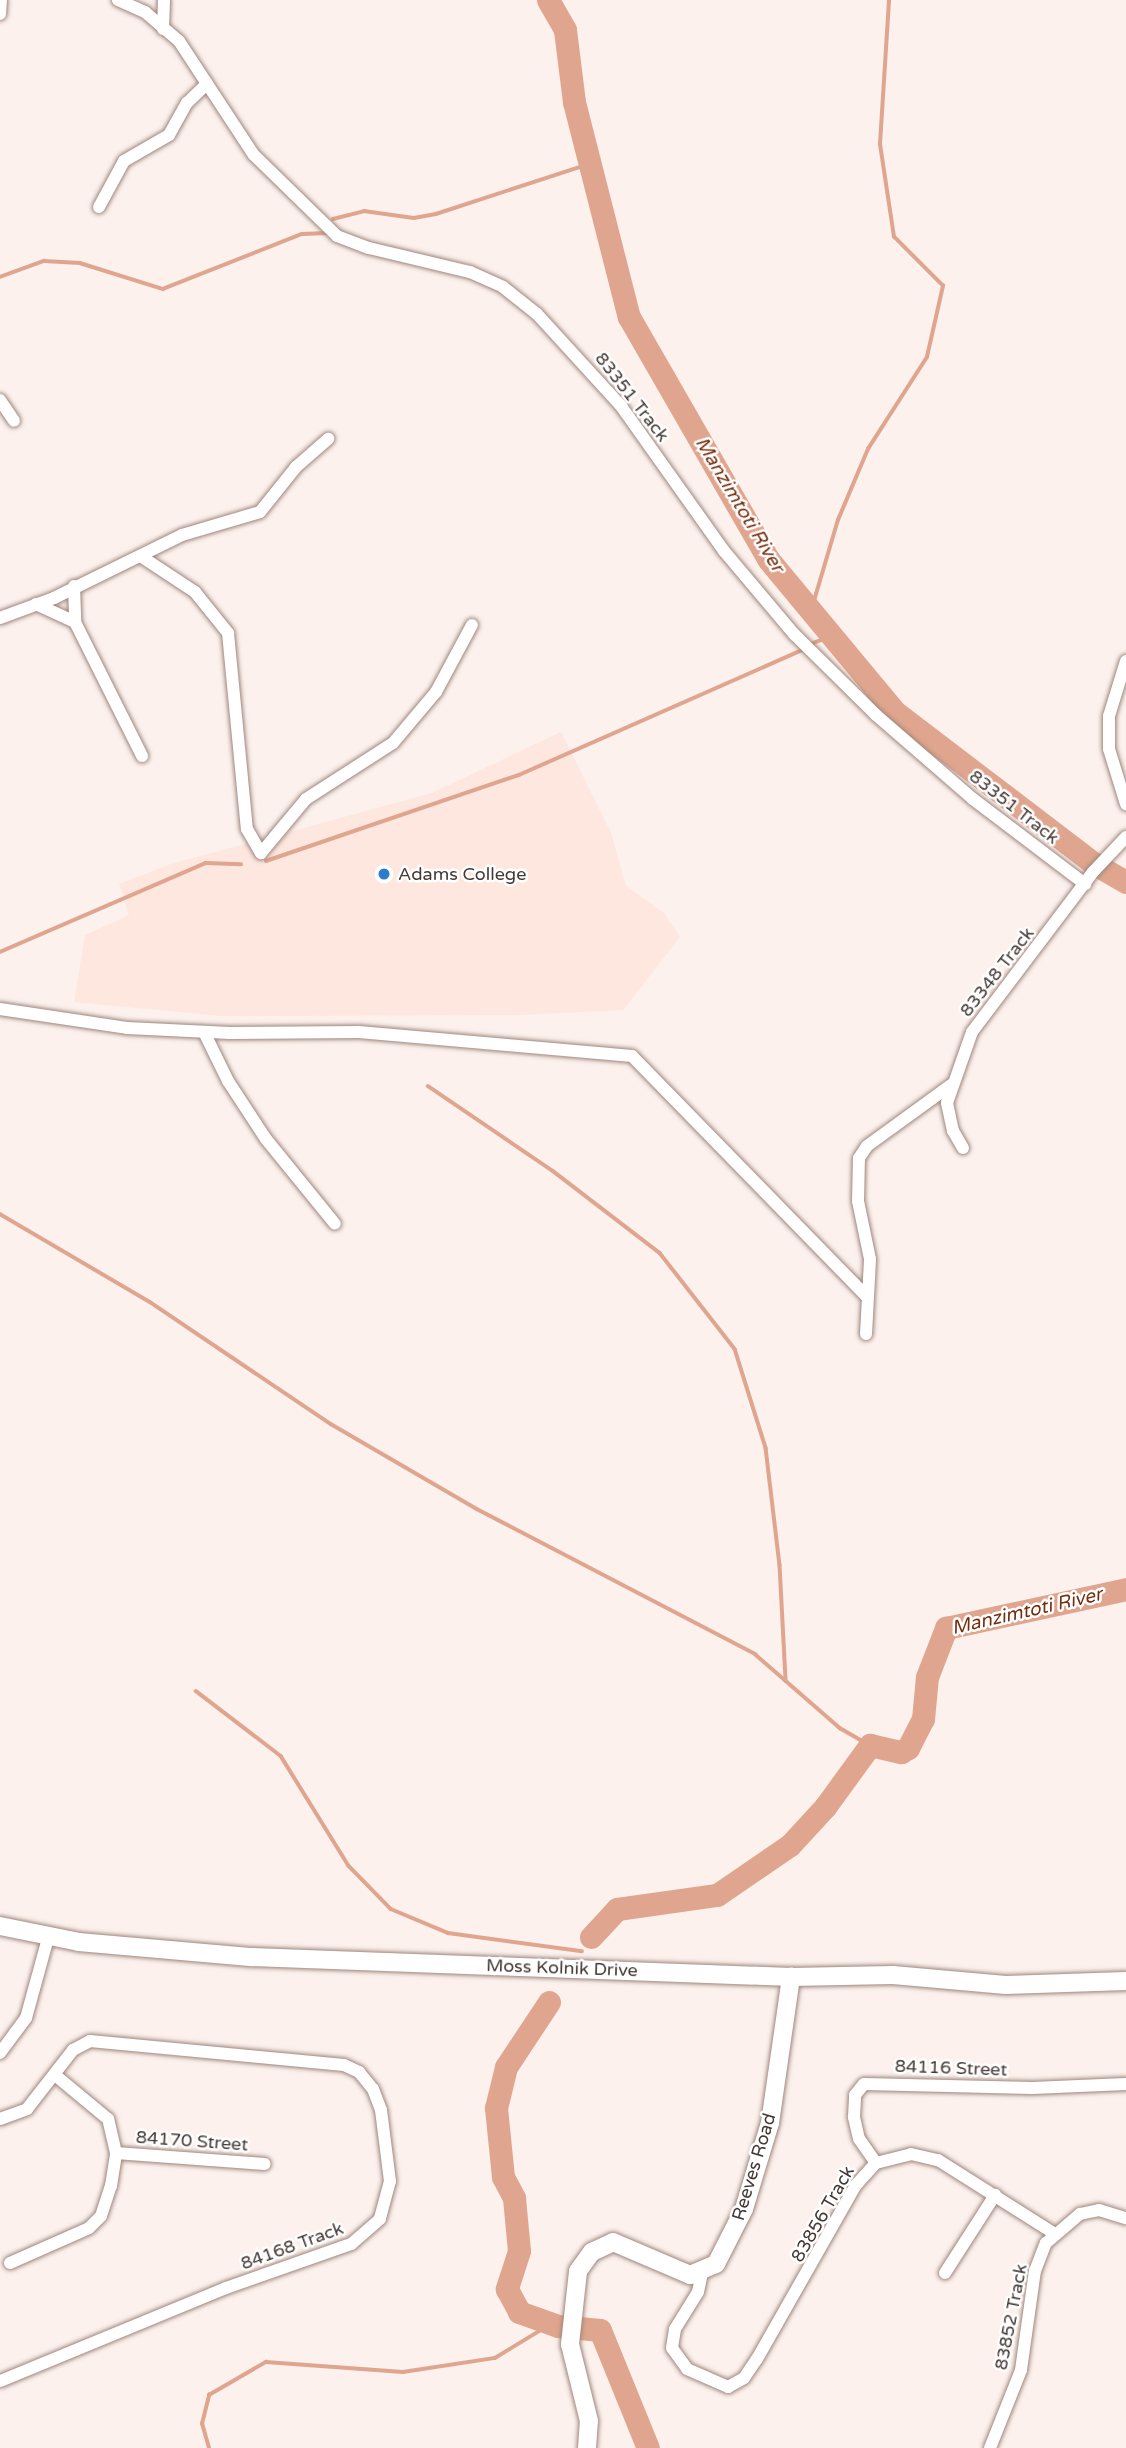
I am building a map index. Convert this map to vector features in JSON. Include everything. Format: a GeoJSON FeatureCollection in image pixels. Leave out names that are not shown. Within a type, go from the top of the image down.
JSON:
{"type":"FeatureCollection","features":[{"type":"Feature","properties":{"kind":"main road","name":"Moss Kolnik Drive"},"geometry":{"type":"LineString","coordinates":[[0,1926],[48,1938],[253,1956],[791,1977],[893,1975],[1006,1985],[1126,1981]]}},
{"type":"Feature","properties":{"kind":"main road","name":"Reeves Road"},"geometry":{"type":"LineString","coordinates":[[702,2273],[716,2264],[730,2239],[761,2154],[779,2076],[791,1977]]}},
{"type":"Feature","properties":{"kind":"main road"},"geometry":{"type":"LineString","coordinates":[[587,2448],[589,2421],[570,2344],[573,2298],[582,2264],[605,2244],[621,2243],[690,2275],[702,2273]]}},
{"type":"Feature","properties":{"kind":"street"},"geometry":{"type":"LineString","coordinates":[[0,14],[1,0]]}},
{"type":"Feature","properties":{"kind":"street","name":"83351 Track"},"geometry":{"type":"LineString","coordinates":[[118,0],[145,12],[179,41],[254,155],[337,236],[369,248],[470,272],[503,287],[537,314],[621,406],[724,551],[785,625],[876,715],[973,799],[1085,884]]}},
{"type":"Feature","properties":{"kind":"street"},"geometry":{"type":"LineString","coordinates":[[163,29],[164,0]]}},
{"type":"Feature","properties":{"kind":"street"},"geometry":{"type":"LineString","coordinates":[[99,207],[124,160],[169,135],[187,103],[207,84]]}},
{"type":"Feature","properties":{"kind":"street"},"geometry":{"type":"LineString","coordinates":[[0,400],[14,421]]}},
{"type":"Feature","properties":{"kind":"street"},"geometry":{"type":"LineString","coordinates":[[0,618],[142,557],[182,535],[260,512],[296,467],[328,439]]}},
{"type":"Feature","properties":{"kind":"street"},"geometry":{"type":"LineString","coordinates":[[142,557],[195,592],[228,633],[247,829],[261,853],[306,799],[393,743],[436,692],[472,625]]}},
{"type":"Feature","properties":{"kind":"street"},"geometry":{"type":"LineString","coordinates":[[75,586],[75,622],[142,756]]}},
{"type":"Feature","properties":{"kind":"street"},"geometry":{"type":"LineString","coordinates":[[36,604],[75,622]]}},
{"type":"Feature","properties":{"kind":"street"},"geometry":{"type":"LineString","coordinates":[[1126,661],[1113,691],[1109,749],[1126,804]]}},
{"type":"Feature","properties":{"kind":"street","name":"83348 Track"},"geometry":{"type":"LineString","coordinates":[[963,1147],[950,1120],[951,1085],[972,1032],[1093,872],[1126,837]]}},
{"type":"Feature","properties":{"kind":"street"},"geometry":{"type":"LineString","coordinates":[[0,1009],[127,1028],[204,1032],[359,1032],[632,1056],[866,1296]]}},
{"type":"Feature","properties":{"kind":"street"},"geometry":{"type":"LineString","coordinates":[[204,1032],[228,1082],[266,1139],[335,1224]]}},
{"type":"Feature","properties":{"kind":"street"},"geometry":{"type":"LineString","coordinates":[[866,1334],[870,1259],[858,1201],[859,1158],[867,1146],[951,1085]]}},
{"type":"Feature","properties":{"kind":"street"},"geometry":{"type":"LineString","coordinates":[[0,2053],[26,2018],[48,1938]]}},
{"type":"Feature","properties":{"kind":"street","name":"84168 Track"},"geometry":{"type":"LineString","coordinates":[[0,2119],[27,2109],[73,2050],[97,2040],[344,2065],[365,2077],[377,2100],[390,2190],[380,2219],[351,2244],[226,2288],[0,2381]]}},
{"type":"Feature","properties":{"kind":"street"},"geometry":{"type":"LineString","coordinates":[[10,2263],[67,2241],[97,2222],[108,2201],[116,2153],[108,2119],[55,2075]]}},
{"type":"Feature","properties":{"kind":"street","name":"84116 Street"},"geometry":{"type":"LineString","coordinates":[[876,2164],[859,2138],[854,2117],[855,2095],[864,2084],[1032,2088],[1126,2084]]}},
{"type":"Feature","properties":{"kind":"street","name":"84170 Street"},"geometry":{"type":"LineString","coordinates":[[116,2153],[265,2164]]}},
{"type":"Feature","properties":{"kind":"street","name":"83856 Track"},"geometry":{"type":"LineString","coordinates":[[702,2273],[698,2292],[674,2329],[672,2348],[687,2369],[728,2387],[744,2378],[758,2359],[856,2185],[876,2164],[911,2154],[929,2157],[1055,2234]]}},
{"type":"Feature","properties":{"kind":"street"},"geometry":{"type":"LineString","coordinates":[[945,2273],[995,2195]]}},
{"type":"Feature","properties":{"kind":"street"},"geometry":{"type":"LineString","coordinates":[[1055,2234],[1070,2219],[1090,2210],[1126,2218]]}},
{"type":"Feature","properties":{"kind":"street","name":"83852 Track"},"geometry":{"type":"LineString","coordinates":[[990,2448],[1021,2370],[1035,2271],[1055,2234]]}},
{"type":"Feature","properties":{"kind":"shaded area","name":"Adams College"},"geometry":{"type":"Polygon","coordinates":[[[561,732],[611,833],[626,886],[664,913],[680,937],[623,1010],[521,1015],[220,1016],[74,1002],[85,935],[129,915],[119,884],[171,864],[432,793],[561,732]]]}},
{"type":"Feature","properties":{"kind":"waterway","name":"Manzimtoti River"},"geometry":{"type":"LineString","coordinates":[[548,0],[565,30],[574,102],[629,317],[768,559],[895,712],[1093,863],[1126,882]]}},
{"type":"Feature","properties":{"kind":"waterway"},"geometry":{"type":"LineString","coordinates":[[811,611],[838,520],[868,449],[927,357],[943,286],[894,237],[880,144],[889,0]]}},
{"type":"Feature","properties":{"kind":"waterway"},"geometry":{"type":"LineString","coordinates":[[333,219],[364,211],[414,218],[436,214],[589,164]]}},
{"type":"Feature","properties":{"kind":"waterway"},"geometry":{"type":"LineString","coordinates":[[0,277],[44,261],[80,263],[163,289],[302,234],[329,233]]}},
{"type":"Feature","properties":{"kind":"waterway"},"geometry":{"type":"LineString","coordinates":[[811,644],[832,636]]}},
{"type":"Feature","properties":{"kind":"waterway"},"geometry":{"type":"LineString","coordinates":[[266,861],[519,775],[803,650]]}},
{"type":"Feature","properties":{"kind":"waterway"},"geometry":{"type":"LineString","coordinates":[[0,952],[206,863],[241,864]]}},
{"type":"Feature","properties":{"kind":"waterway"},"geometry":{"type":"LineString","coordinates":[[428,1086],[553,1171],[660,1253],[735,1349],[766,1448],[780,1565],[786,1681]]}},
{"type":"Feature","properties":{"kind":"waterway"},"geometry":{"type":"LineString","coordinates":[[0,1214],[150,1302],[331,1424],[477,1509],[755,1654],[840,1728],[870,1745]]}},
{"type":"Feature","properties":{"kind":"waterway","name":"Manzimtoti River"},"geometry":{"type":"LineString","coordinates":[[591,1937],[617,1909],[717,1895],[790,1845],[825,1807],[870,1745],[901,1752],[908,1748],[923,1719],[927,1677],[946,1628],[1126,1589]]}},
{"type":"Feature","properties":{"kind":"waterway"},"geometry":{"type":"LineString","coordinates":[[196,1691],[281,1756],[349,1866],[391,1909],[448,1933],[582,1951]]}},
{"type":"Feature","properties":{"kind":"waterway","name":"Manzimtoti River"},"geometry":{"type":"LineString","coordinates":[[549,2002],[506,2067],[496,2108],[503,2177],[514,2198],[519,2251],[507,2289],[519,2312],[558,2326],[600,2330],[648,2448]]}},
{"type":"Feature","properties":{"kind":"waterway"},"geometry":{"type":"LineString","coordinates":[[209,2448],[202,2424],[209,2395],[266,2362],[403,2372],[495,2358],[551,2324]]}},
{"type":"Feature","properties":{"kind":"place","name":"Adams College"},"geometry":{"type":"Point","coordinates":[384,874]}}]}
